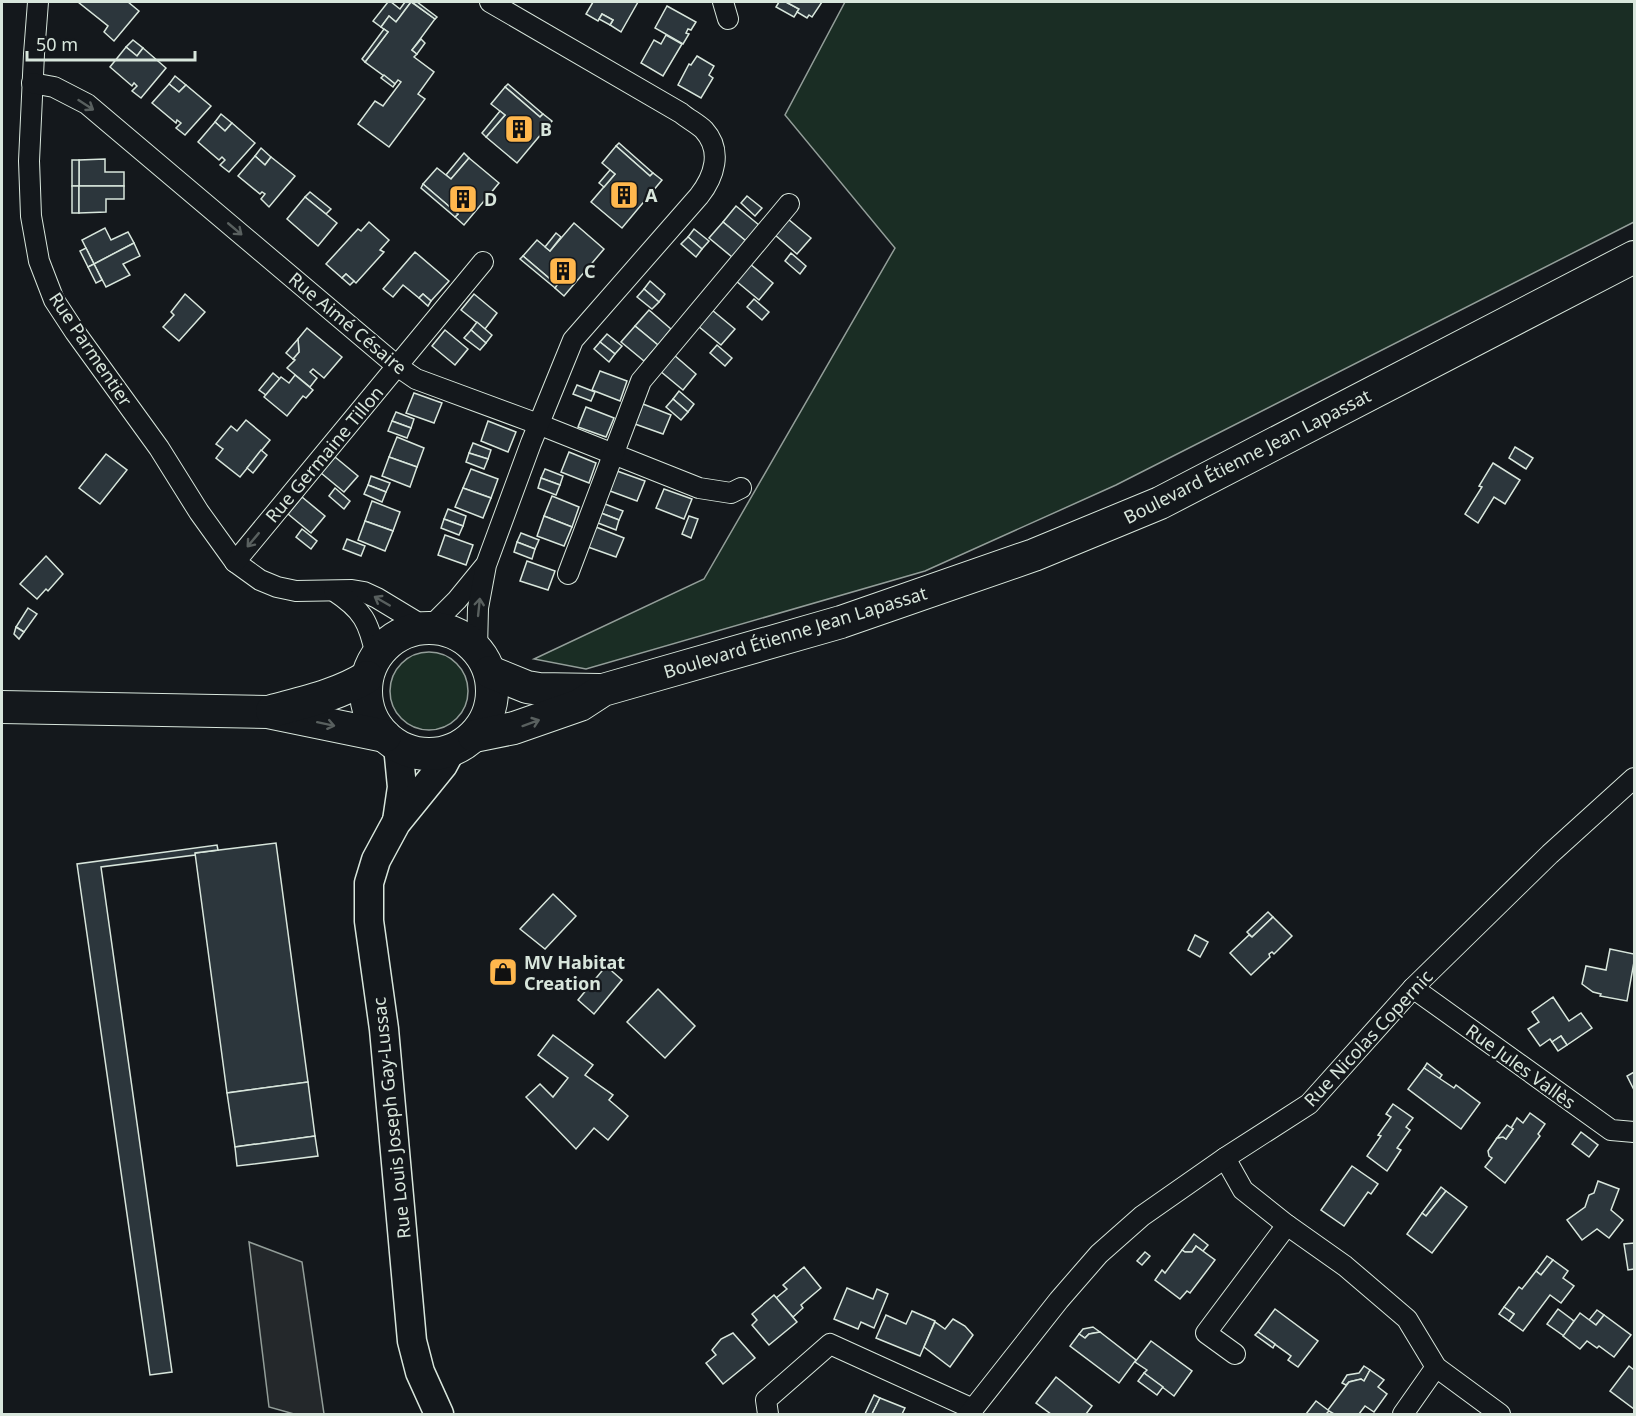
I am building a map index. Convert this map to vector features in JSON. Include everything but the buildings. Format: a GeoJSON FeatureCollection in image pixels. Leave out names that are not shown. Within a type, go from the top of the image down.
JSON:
{"type":"FeatureCollection","features":[{"type":"Feature","properties":{"kind":"main road","name":"Boulevard Étienne Jean Lapassat"},"geometry":{"type":"LineString","coordinates":[[462,743],[514,729],[580,705],[603,690],[851,618],[1034,555],[1160,503],[1635,257]]}},
{"type":"Feature","properties":{"kind":"main road"},"geometry":{"type":"LineString","coordinates":[[2,707],[268,712],[391,741],[415,752],[433,754],[462,743],[484,722],[490,706],[492,689],[483,660],[468,640],[444,629],[428,627],[406,632],[389,641],[372,666],[351,687],[268,712]]}},
{"type":"Feature","properties":{"kind":"main road","name":"Boulevard Étienne Jean Lapassat"},"geometry":{"type":"LineString","coordinates":[[483,660],[527,687],[603,690]]}},
{"type":"Feature","properties":{"kind":"main road"},"geometry":{"type":"LineString","coordinates":[[372,666],[366,699],[372,719],[391,741]]}},
{"type":"Feature","properties":{"kind":"street","name":"Rue Parmentier"},"geometry":{"type":"LineString","coordinates":[[38,2],[29,161],[31,216],[39,261],[54,300],[159,448],[199,512],[235,562],[260,580],[277,587],[296,591],[352,590],[364,592],[428,627]]}},
{"type":"Feature","properties":{"kind":"street"},"geometry":{"type":"LineString","coordinates":[[483,660],[478,608],[486,565],[538,424],[573,340],[699,196],[711,177],[715,164],[709,136],[681,113],[490,2]]}},
{"type":"Feature","properties":{"kind":"street","name":"Rue Aimé Césaire"},"geometry":{"type":"LineString","coordinates":[[32,83],[54,87],[87,104],[397,366],[416,379],[538,424],[699,488],[730,493],[741,488]]}},
{"type":"Feature","properties":{"kind":"street"},"geometry":{"type":"LineString","coordinates":[[568,574],[641,381],[789,204]]}},
{"type":"Feature","properties":{"kind":"street","name":"Rue Germaine Tillon"},"geometry":{"type":"LineString","coordinates":[[235,562],[483,262]]}},
{"type":"Feature","properties":{"kind":"street"},"geometry":{"type":"LineString","coordinates":[[428,627],[458,600],[486,565]]}},
{"type":"Feature","properties":{"kind":"street"},"geometry":{"type":"LineString","coordinates":[[334,591],[362,613],[370,631],[372,666]]}},
{"type":"Feature","properties":{"kind":"street","name":"Rue Louis Joseph Gay-Lussac"},"geometry":{"type":"LineString","coordinates":[[391,741],[402,787],[396,823]]}},
{"type":"Feature","properties":{"kind":"street","name":"Rue Louis Joseph Gay-Lussac"},"geometry":{"type":"LineString","coordinates":[[439,1414],[420,1372],[412,1341],[384,1029],[369,921],[369,883],[376,860],[396,823],[462,743]]}},
{"type":"Feature","properties":{"kind":"street","name":"Rue Nicolas Copernic"},"geometry":{"type":"LineString","coordinates":[[971,1412],[1059,1300],[1099,1254],[1142,1216],[1225,1158],[1309,1104],[1413,988],[1550,854],[1635,778]]}},
{"type":"Feature","properties":{"kind":"street","name":"Rue Jules Vallès"},"geometry":{"type":"LineString","coordinates":[[1413,988],[1611,1130],[1635,1132]]}},
{"type":"Feature","properties":{"kind":"street"},"geometry":{"type":"LineString","coordinates":[[1225,1158],[1243,1190],[1345,1266],[1407,1319],[1436,1367],[1500,1414]]}},
{"type":"Feature","properties":{"kind":"street"},"geometry":{"type":"LineString","coordinates":[[1234,1354],[1206,1333],[1287,1225]]}},
{"type":"Feature","properties":{"kind":"street"},"geometry":{"type":"LineString","coordinates":[[768,1414],[766,1400],[830,1344],[971,1412]]}},
{"type":"Feature","properties":{"kind":"street"},"geometry":{"type":"LineString","coordinates":[[1403,1414],[1436,1367]]}},
{"type":"Feature","properties":{"kind":"green space"},"geometry":{"type":"Polygon","coordinates":[[[845,2],[1634,2],[1634,222],[1116,485],[925,571],[586,669],[534,659],[704,579],[895,248],[785,115],[845,2]]]}},
{"type":"Feature","properties":{"kind":"green space"},"geometry":{"type":"Polygon","coordinates":[[[421,652],[437,652],[451,658],[462,669],[468,683],[468,699],[462,713],[451,724],[437,730],[421,730],[407,724],[396,713],[390,699],[390,683],[396,669],[407,658],[421,652]]]}},
{"type":"Feature","properties":{"kind":"shaded area"},"geometry":{"type":"Polygon","coordinates":[[[249,1242],[302,1262],[324,1414],[294,1414],[269,1407],[249,1242]]]}},
{"type":"Feature","properties":{"kind":"place","name":"B"},"geometry":{"type":"Point","coordinates":[519,129]}},
{"type":"Feature","properties":{"kind":"place","name":"A"},"geometry":{"type":"Point","coordinates":[624,195]}},
{"type":"Feature","properties":{"kind":"place","name":"D"},"geometry":{"type":"Point","coordinates":[463,199]}},
{"type":"Feature","properties":{"kind":"place","name":"C"},"geometry":{"type":"Point","coordinates":[563,271]}},
{"type":"Feature","properties":{"kind":"place","name":"MV Habitat Creation"},"geometry":{"type":"Point","coordinates":[503,972]}}]}
